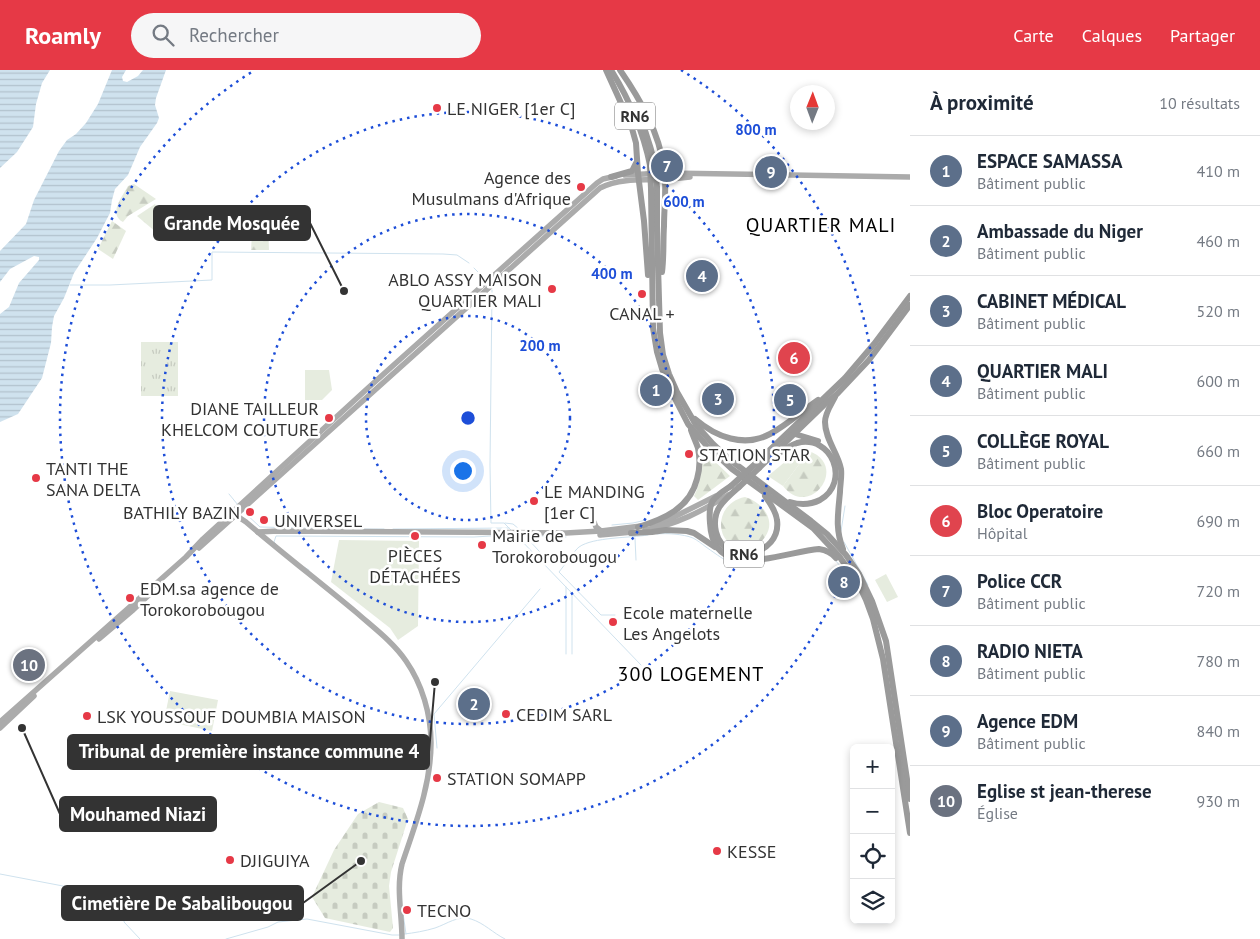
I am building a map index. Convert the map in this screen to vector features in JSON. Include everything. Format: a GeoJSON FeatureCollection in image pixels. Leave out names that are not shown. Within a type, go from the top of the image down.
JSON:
{"type":"FeatureCollection","features":[{"type":"Feature","properties":{"kind":"highway"},"geometry":{"type":"LineString","coordinates":[[606,70],[631,125],[636,143],[647,262],[652,292]]}},
{"type":"Feature","properties":{"kind":"highway","name":"RN6"},"geometry":{"type":"LineString","coordinates":[[610,70],[638,123],[652,165]]}},
{"type":"Feature","properties":{"kind":"highway","name":"RN6"},"geometry":{"type":"LineString","coordinates":[[616,70],[642,121],[650,144],[657,231],[660,333],[663,355],[677,392],[690,415],[715,434],[735,439],[750,440],[774,432],[838,384]]}},
{"type":"Feature","properties":{"kind":"highway"},"geometry":{"type":"LineString","coordinates":[[620,70],[648,118],[660,149],[665,176],[662,268],[659,290]]}},
{"type":"Feature","properties":{"kind":"highway"},"geometry":{"type":"LineString","coordinates":[[611,177],[632,171],[637,157]]}},
{"type":"Feature","properties":{"kind":"highway","name":"RN6"},"geometry":{"type":"LineString","coordinates":[[654,188],[653,328],[662,369],[688,424],[717,456],[761,491],[772,506],[778,522],[776,532],[772,541],[765,548],[755,553],[742,554],[730,550],[722,543],[717,534],[715,527],[717,511],[720,504],[735,488]]}},
{"type":"Feature","properties":{"kind":"highway"},"geometry":{"type":"LineString","coordinates":[[718,549],[710,531],[709,511],[716,496],[735,488],[845,378],[874,344],[910,296]]}},
{"type":"Feature","properties":{"kind":"highway"},"geometry":{"type":"LineString","coordinates":[[765,462],[835,396],[869,360],[910,305]]}},
{"type":"Feature","properties":{"kind":"highway"},"geometry":{"type":"LineString","coordinates":[[835,396],[825,421],[826,432],[841,472],[837,526],[838,537],[846,555]]}},
{"type":"Feature","properties":{"kind":"highway"},"geometry":{"type":"LineString","coordinates":[[690,415],[696,425],[724,454],[827,534],[846,555],[859,574],[872,601],[886,641],[910,799]]}},
{"type":"Feature","properties":{"kind":"highway"},"geometry":{"type":"LineString","coordinates":[[638,527],[658,521],[678,510],[692,493],[698,477],[699,456],[688,424]]}},
{"type":"Feature","properties":{"kind":"highway"},"geometry":{"type":"LineString","coordinates":[[787,434],[795,434],[825,444],[834,451]]}},
{"type":"Feature","properties":{"kind":"highway"},"geometry":{"type":"LineString","coordinates":[[757,466],[798,443],[816,444],[829,453],[836,469],[833,487],[828,494],[809,504],[792,502],[778,495]]}},
{"type":"Feature","properties":{"kind":"highway"},"geometry":{"type":"LineString","coordinates":[[761,491],[812,528],[826,541],[858,583],[866,600],[883,659],[910,833]]}},
{"type":"Feature","properties":{"kind":"highway"},"geometry":{"type":"LineString","coordinates":[[631,532],[687,530],[730,557],[749,561],[811,550],[826,550],[832,553],[858,583]]}},
{"type":"Feature","properties":{"kind":"main road"},"geometry":{"type":"LineString","coordinates":[[0,728],[39,691],[132,611],[368,388],[596,183],[611,177],[710,175],[910,177]]}},
{"type":"Feature","properties":{"kind":"main road"},"geometry":{"type":"LineString","coordinates":[[0,722],[186,557],[203,539],[236,512],[600,188],[638,177]]}},
{"type":"Feature","properties":{"kind":"main road"},"geometry":{"type":"LineString","coordinates":[[581,532],[594,535],[631,532],[680,521],[710,506],[735,488]]}},
{"type":"Feature","properties":{"kind":"main road"},"geometry":{"type":"LineString","coordinates":[[258,532],[601,531],[638,527],[670,520],[716,496]]}},
{"type":"Feature","properties":{"kind":"main road"},"geometry":{"type":"LineString","coordinates":[[236,512],[394,646],[415,676],[428,713],[431,743],[423,798],[400,872],[398,889],[402,936]]}},
{"type":"Feature","properties":{"kind":"main road"},"geometry":{"type":"LineString","coordinates":[[594,522],[601,531]]}},
{"type":"Feature","properties":{"kind":"main road"},"geometry":{"type":"LineString","coordinates":[[265,538],[278,531]]}},
{"type":"Feature","properties":{"kind":"green space"},"geometry":{"type":"Polygon","coordinates":[[[134,184],[156,199],[128,216],[123,222],[119,219],[116,210],[128,186],[134,184]]]}},
{"type":"Feature","properties":{"kind":"green space"},"geometry":{"type":"Polygon","coordinates":[[[155,204],[162,215],[156,222],[157,233],[137,216],[155,204]]]}},
{"type":"Feature","properties":{"kind":"green space"},"geometry":{"type":"Polygon","coordinates":[[[253,219],[268,219],[269,250],[251,250],[253,219]]]}},
{"type":"Feature","properties":{"kind":"green space"},"geometry":{"type":"Polygon","coordinates":[[[112,221],[126,231],[113,259],[98,249],[112,221]]]}},
{"type":"Feature","properties":{"kind":"green space"},"geometry":{"type":"Polygon","coordinates":[[[141,342],[178,342],[178,396],[141,396],[141,342]]]}},
{"type":"Feature","properties":{"kind":"green space"},"geometry":{"type":"Polygon","coordinates":[[[305,370],[329,370],[332,390],[322,400],[305,400],[305,370]]]}},
{"type":"Feature","properties":{"kind":"green space"},"geometry":{"type":"Polygon","coordinates":[[[699,446],[730,476],[698,500],[694,496],[700,478],[699,446]]]}},
{"type":"Feature","properties":{"kind":"green space"},"geometry":{"type":"Polygon","coordinates":[[[798,451],[809,451],[783,486],[768,476],[798,451]]]}},
{"type":"Feature","properties":{"kind":"green space"},"geometry":{"type":"Polygon","coordinates":[[[809,451],[821,458],[826,468],[826,478],[821,487],[813,494],[804,497],[793,495],[783,486],[809,451]]]}},
{"type":"Feature","properties":{"kind":"green space"},"geometry":{"type":"Polygon","coordinates":[[[745,497],[762,507],[766,512],[769,524],[768,531],[760,543],[749,547],[738,547],[729,543],[724,536],[721,527],[722,517],[726,509],[734,501],[745,497]]]}},
{"type":"Feature","properties":{"kind":"green space"},"geometry":{"type":"Polygon","coordinates":[[[339,540],[419,541],[418,626],[398,640],[390,628],[331,582],[339,540]]]}},
{"type":"Feature","properties":{"kind":"green space"},"geometry":{"type":"Polygon","coordinates":[[[886,574],[898,597],[887,602],[875,580],[886,574]]]}},
{"type":"Feature","properties":{"kind":"green space"},"geometry":{"type":"Polygon","coordinates":[[[170,691],[218,700],[212,731],[164,721],[170,691]]]}},
{"type":"Feature","properties":{"kind":"green space"},"geometry":{"type":"Polygon","coordinates":[[[379,802],[403,808],[408,819],[391,872],[389,886],[393,928],[390,932],[325,918],[312,897],[334,850],[358,814],[379,802]]]}},
{"type":"Feature","properties":{"kind":"water"},"geometry":{"type":"Polygon","coordinates":[[[0,70],[50,70],[42,83],[36,104],[33,127],[17,152],[0,168],[0,70]]]}},
{"type":"Feature","properties":{"kind":"water"},"geometry":{"type":"Polygon","coordinates":[[[112,70],[126,70],[122,77],[123,81],[127,82],[138,76],[143,70],[166,70],[156,98],[155,105],[159,118],[140,147],[128,175],[115,189],[110,213],[97,238],[74,273],[54,316],[51,343],[42,378],[18,414],[0,422],[0,314],[9,307],[19,283],[39,260],[39,257],[34,256],[10,269],[0,282],[0,251],[26,224],[34,200],[59,151],[67,140],[76,134],[86,123],[98,104],[112,70]]]}},
{"type":"Feature","properties":{"kind":"waterway"},"geometry":{"type":"LineString","coordinates":[[70,285],[212,280],[212,252],[443,254],[457,255],[469,263]]}},
{"type":"Feature","properties":{"kind":"waterway"},"geometry":{"type":"LineString","coordinates":[[474,268],[484,278]]}},
{"type":"Feature","properties":{"kind":"waterway"},"geometry":{"type":"LineString","coordinates":[[492,290],[491,523],[504,523],[511,530]]}},
{"type":"Feature","properties":{"kind":"waterway"},"geometry":{"type":"LineString","coordinates":[[229,494],[238,505]]}},
{"type":"Feature","properties":{"kind":"waterway"},"geometry":{"type":"LineString","coordinates":[[841,531],[845,506]]}},
{"type":"Feature","properties":{"kind":"waterway"},"geometry":{"type":"LineString","coordinates":[[244,512],[260,527],[344,529]]}},
{"type":"Feature","properties":{"kind":"waterway"},"geometry":{"type":"LineString","coordinates":[[612,525],[646,520]]}},
{"type":"Feature","properties":{"kind":"waterway"},"geometry":{"type":"LineString","coordinates":[[505,523],[513,524],[519,529]]}},
{"type":"Feature","properties":{"kind":"waterway"},"geometry":{"type":"LineString","coordinates":[[393,529],[509,528]]}},
{"type":"Feature","properties":{"kind":"waterway"},"geometry":{"type":"LineString","coordinates":[[353,529],[384,529]]}},
{"type":"Feature","properties":{"kind":"waterway"},"geometry":{"type":"LineString","coordinates":[[515,534],[641,665]]}},
{"type":"Feature","properties":{"kind":"waterway"},"geometry":{"type":"LineString","coordinates":[[657,534],[675,534],[693,538],[727,561],[739,565],[764,562]]}},
{"type":"Feature","properties":{"kind":"waterway"},"geometry":{"type":"LineString","coordinates":[[276,544],[274,542],[276,536],[474,537],[508,535]]}},
{"type":"Feature","properties":{"kind":"waterway"},"geometry":{"type":"LineString","coordinates":[[519,535],[566,537]]}},
{"type":"Feature","properties":{"kind":"waterway"},"geometry":{"type":"LineString","coordinates":[[615,615],[601,615],[559,572],[577,549],[585,544],[593,541],[648,535]]}},
{"type":"Feature","properties":{"kind":"waterway"},"geometry":{"type":"LineString","coordinates":[[527,538],[550,563]]}},
{"type":"Feature","properties":{"kind":"waterway"},"geometry":{"type":"LineString","coordinates":[[635,538],[636,560]]}},
{"type":"Feature","properties":{"kind":"waterway"},"geometry":{"type":"LineString","coordinates":[[844,542],[868,585]]}},
{"type":"Feature","properties":{"kind":"waterway"},"geometry":{"type":"LineString","coordinates":[[835,560],[842,568]]}},
{"type":"Feature","properties":{"kind":"waterway"},"geometry":{"type":"LineString","coordinates":[[304,567],[309,570]]}},
{"type":"Feature","properties":{"kind":"waterway"},"geometry":{"type":"LineString","coordinates":[[566,587],[566,654]]}},
{"type":"Feature","properties":{"kind":"waterway"},"geometry":{"type":"LineString","coordinates":[[437,748],[434,714],[540,589]]}},
{"type":"Feature","properties":{"kind":"waterway"},"geometry":{"type":"LineString","coordinates":[[572,593],[572,654]]}},
{"type":"Feature","properties":{"kind":"waterway"},"geometry":{"type":"LineString","coordinates":[[0,874],[126,898],[124,922],[140,939]]}},
{"type":"Feature","properties":{"kind":"waterway"},"geometry":{"type":"LineString","coordinates":[[403,913],[406,934]]}},
{"type":"Feature","properties":{"kind":"waterway"},"geometry":{"type":"LineString","coordinates":[[404,934],[420,932],[457,919],[466,918],[480,923],[505,939]]}},
{"type":"Feature","properties":{"kind":"waterway"},"geometry":{"type":"LineString","coordinates":[[226,939],[268,927],[278,922],[307,919],[400,935]]}},
{"type":"Feature","properties":{"kind":"place","name":"LE NIGER [1er C]"},"geometry":{"type":"Point","coordinates":[437,108]}},
{"type":"Feature","properties":{"kind":"place","name":"Police CCR"},"geometry":{"type":"Point","coordinates":[667,166]}},
{"type":"Feature","properties":{"kind":"place","name":"Agence EDM"},"geometry":{"type":"Point","coordinates":[771,172]}},
{"type":"Feature","properties":{"kind":"place","name":"Agence des Musulmans d'Afrique"},"geometry":{"type":"Point","coordinates":[581,187]}},
{"type":"Feature","properties":{"kind":"place","name":"QUARTIER MALI"},"geometry":{"type":"Point","coordinates":[702,276]}},
{"type":"Feature","properties":{"kind":"place","name":"ABLO ASSY MAISON QUARTIER MALI"},"geometry":{"type":"Point","coordinates":[552,289]}},
{"type":"Feature","properties":{"kind":"place","name":"Grande Mosquée"},"geometry":{"type":"Point","coordinates":[344,291]}},
{"type":"Feature","properties":{"kind":"place","name":"CANAL +"},"geometry":{"type":"Point","coordinates":[642,294]}},
{"type":"Feature","properties":{"kind":"place","name":"Bloc Operatoire"},"geometry":{"type":"Point","coordinates":[794,358]}},
{"type":"Feature","properties":{"kind":"place","name":"ESPACE SAMASSA"},"geometry":{"type":"Point","coordinates":[656,390]}},
{"type":"Feature","properties":{"kind":"place","name":"CABINET MÉDICAL"},"geometry":{"type":"Point","coordinates":[718,399]}},
{"type":"Feature","properties":{"kind":"place","name":"COLLÈGE ROYAL"},"geometry":{"type":"Point","coordinates":[790,400]}},
{"type":"Feature","properties":{"kind":"place","name":"DIANE TAILLEUR KHELCOM COUTURE"},"geometry":{"type":"Point","coordinates":[329,418]}},
{"type":"Feature","properties":{"kind":"place","name":"STATION STAR"},"geometry":{"type":"Point","coordinates":[689,454]}},
{"type":"Feature","properties":{"kind":"place","name":"TANTI THE SANA DELTA"},"geometry":{"type":"Point","coordinates":[36,478]}},
{"type":"Feature","properties":{"kind":"place","name":"LE MANDING [1er C]"},"geometry":{"type":"Point","coordinates":[534,501]}},
{"type":"Feature","properties":{"kind":"place","name":"BATHILY BAZIN"},"geometry":{"type":"Point","coordinates":[250,512]}},
{"type":"Feature","properties":{"kind":"place","name":"UNIVERSEL"},"geometry":{"type":"Point","coordinates":[264,520]}},
{"type":"Feature","properties":{"kind":"place","name":"PIÈCES DÉTACHÉES"},"geometry":{"type":"Point","coordinates":[415,536]}},
{"type":"Feature","properties":{"kind":"place","name":"Mairie de Torokorobougou"},"geometry":{"type":"Point","coordinates":[482,545]}},
{"type":"Feature","properties":{"kind":"place","name":"RADIO NIETA"},"geometry":{"type":"Point","coordinates":[844,582]}},
{"type":"Feature","properties":{"kind":"place","name":"EDM.sa agence de Torokorobougou"},"geometry":{"type":"Point","coordinates":[130,598]}},
{"type":"Feature","properties":{"kind":"place","name":"Ecole maternelle Les Angelots"},"geometry":{"type":"Point","coordinates":[613,622]}},
{"type":"Feature","properties":{"kind":"place","name":"Eglise st jean-therese"},"geometry":{"type":"Point","coordinates":[29,665]}},
{"type":"Feature","properties":{"kind":"place","name":"Tribunal de première instance commune 4"},"geometry":{"type":"Point","coordinates":[435,682]}},
{"type":"Feature","properties":{"kind":"place","name":"Ambassade du Niger"},"geometry":{"type":"Point","coordinates":[474,704]}},
{"type":"Feature","properties":{"kind":"place","name":"CEDIM SARL"},"geometry":{"type":"Point","coordinates":[506,714]}},
{"type":"Feature","properties":{"kind":"place","name":"LSK YOUSSOUF DOUMBIA MAISON"},"geometry":{"type":"Point","coordinates":[87,716]}},
{"type":"Feature","properties":{"kind":"place","name":"Mouhamed Niazi"},"geometry":{"type":"Point","coordinates":[22,728]}},
{"type":"Feature","properties":{"kind":"place","name":"STATION SOMAPP"},"geometry":{"type":"Point","coordinates":[437,778]}},
{"type":"Feature","properties":{"kind":"place","name":"KESSE"},"geometry":{"type":"Point","coordinates":[717,851]}},
{"type":"Feature","properties":{"kind":"place","name":"DJIGUIYA"},"geometry":{"type":"Point","coordinates":[230,860]}},
{"type":"Feature","properties":{"kind":"place","name":"Cimetière De Sabalibougou"},"geometry":{"type":"Point","coordinates":[361,861]}},
{"type":"Feature","properties":{"kind":"place","name":"TECNO"},"geometry":{"type":"Point","coordinates":[407,910]}},
{"type":"Feature","properties":{"kind":"district","name":"QUARTIER MALI"},"geometry":{"type":"Point","coordinates":[821,225]}},
{"type":"Feature","properties":{"kind":"district","name":"300 LOGEMENT"},"geometry":{"type":"Point","coordinates":[691,674]}}]}
